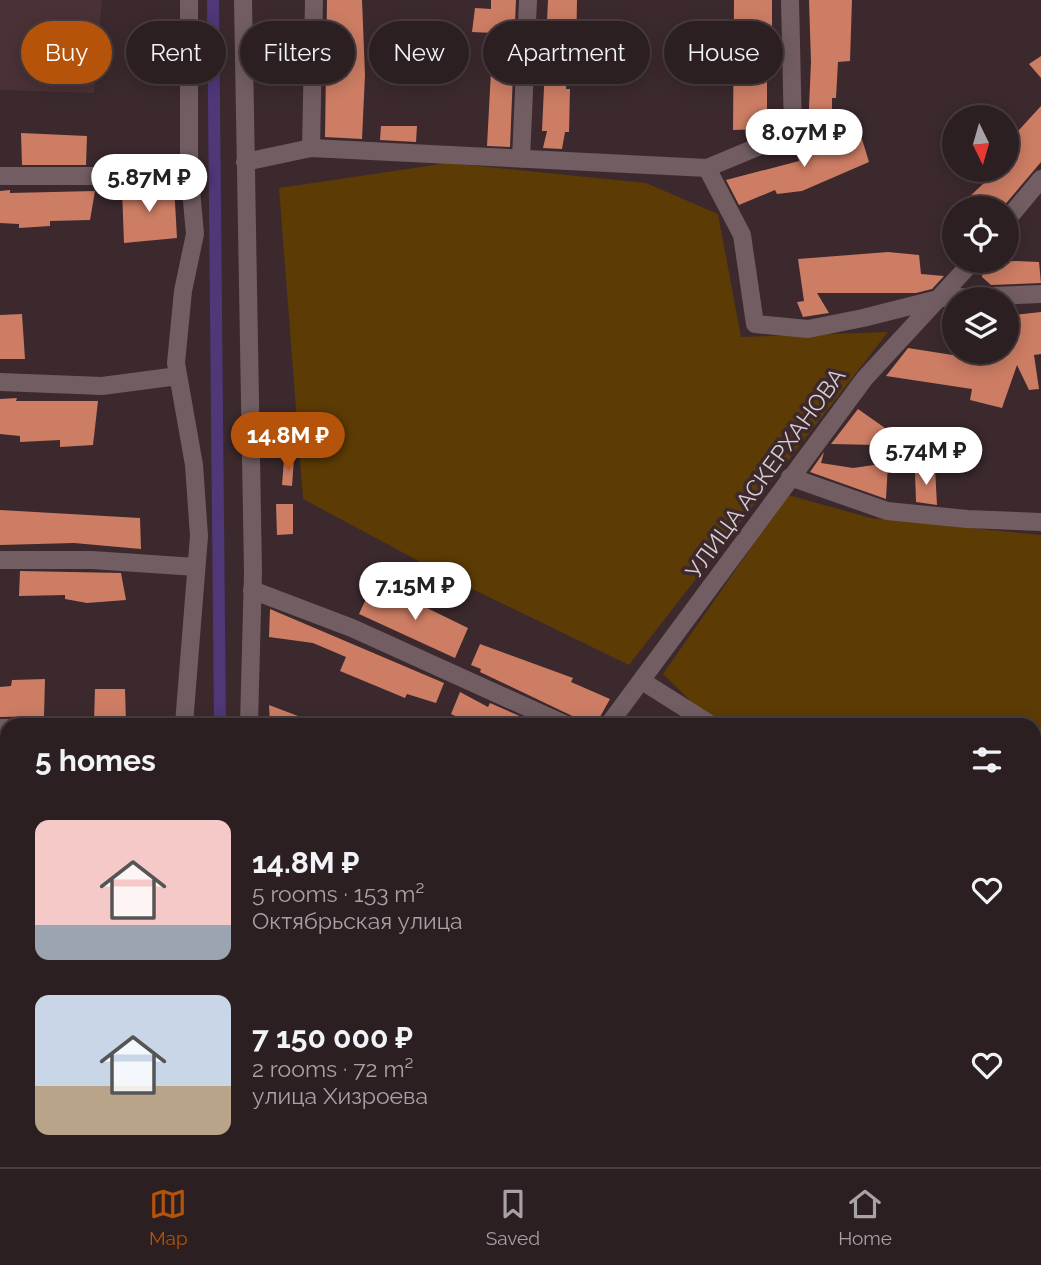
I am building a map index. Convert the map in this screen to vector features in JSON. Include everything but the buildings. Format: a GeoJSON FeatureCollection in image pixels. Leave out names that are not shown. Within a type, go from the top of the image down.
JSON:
{"type":"FeatureCollection","features":[{"type":"Feature","properties":{"kind":"street"},"geometry":{"type":"LineString","coordinates":[[184,718],[199,536],[194,465],[176,363],[183,291],[195,234],[189,168],[189,0]]}},
{"type":"Feature","properties":{"kind":"street"},"geometry":{"type":"LineString","coordinates":[[243,0],[252,590],[249,718]]}},
{"type":"Feature","properties":{"kind":"street"},"geometry":{"type":"LineString","coordinates":[[311,148],[314,0]]}},
{"type":"Feature","properties":{"kind":"street"},"geometry":{"type":"LineString","coordinates":[[521,159],[528,0]]}},
{"type":"Feature","properties":{"kind":"street"},"geometry":{"type":"LineString","coordinates":[[245,162],[311,148],[706,168],[793,132],[790,0]]}},
{"type":"Feature","properties":{"kind":"street"},"geometry":{"type":"LineString","coordinates":[[0,176],[128,176],[189,168]]}},
{"type":"Feature","properties":{"kind":"street"},"geometry":{"type":"LineString","coordinates":[[706,168],[742,235],[755,324],[808,328],[863,318],[942,298]]}},
{"type":"Feature","properties":{"kind":"street"},"geometry":{"type":"LineString","coordinates":[[1019,205],[1041,179]]}},
{"type":"Feature","properties":{"kind":"street","name":"УЛИЦА АСКЕРХАНОВА"},"geometry":{"type":"LineString","coordinates":[[951,287],[963,273]]}},
{"type":"Feature","properties":{"kind":"street"},"geometry":{"type":"LineString","coordinates":[[1019,295],[1041,294]]}},
{"type":"Feature","properties":{"kind":"street","name":"УЛИЦА АСКЕРХАНОВА"},"geometry":{"type":"LineString","coordinates":[[614,718],[865,378],[942,298]]}},
{"type":"Feature","properties":{"kind":"street"},"geometry":{"type":"LineString","coordinates":[[0,383],[102,386],[178,376]]}},
{"type":"Feature","properties":{"kind":"street"},"geometry":{"type":"LineString","coordinates":[[790,477],[887,510],[967,519],[1041,522]]}},
{"type":"Feature","properties":{"kind":"street"},"geometry":{"type":"LineString","coordinates":[[0,559],[92,560],[196,567]]}},
{"type":"Feature","properties":{"kind":"street"},"geometry":{"type":"LineString","coordinates":[[252,590],[352,628],[551,718]]}},
{"type":"Feature","properties":{"kind":"street"},"geometry":{"type":"LineString","coordinates":[[642,681],[701,718]]}},
{"type":"Feature","properties":{"kind":"shaded area"},"geometry":{"type":"Polygon","coordinates":[[[0,0],[102,0],[100,21],[21,21],[21,84],[95,84],[94,93],[0,90],[0,0]]]}},
{"type":"Feature","properties":{"kind":"shaded area"},"geometry":{"type":"Polygon","coordinates":[[[448,163],[646,183],[718,214],[741,337],[888,332],[629,665],[454,580],[303,499],[279,188],[448,163]]]}},
{"type":"Feature","properties":{"kind":"shaded area"},"geometry":{"type":"Polygon","coordinates":[[[788,495],[871,518],[1041,535],[1041,718],[708,718],[663,674],[788,495]]]}},
{"type":"Feature","properties":{"kind":"waterway"},"geometry":{"type":"LineString","coordinates":[[213,0],[220,718]]}}]}
